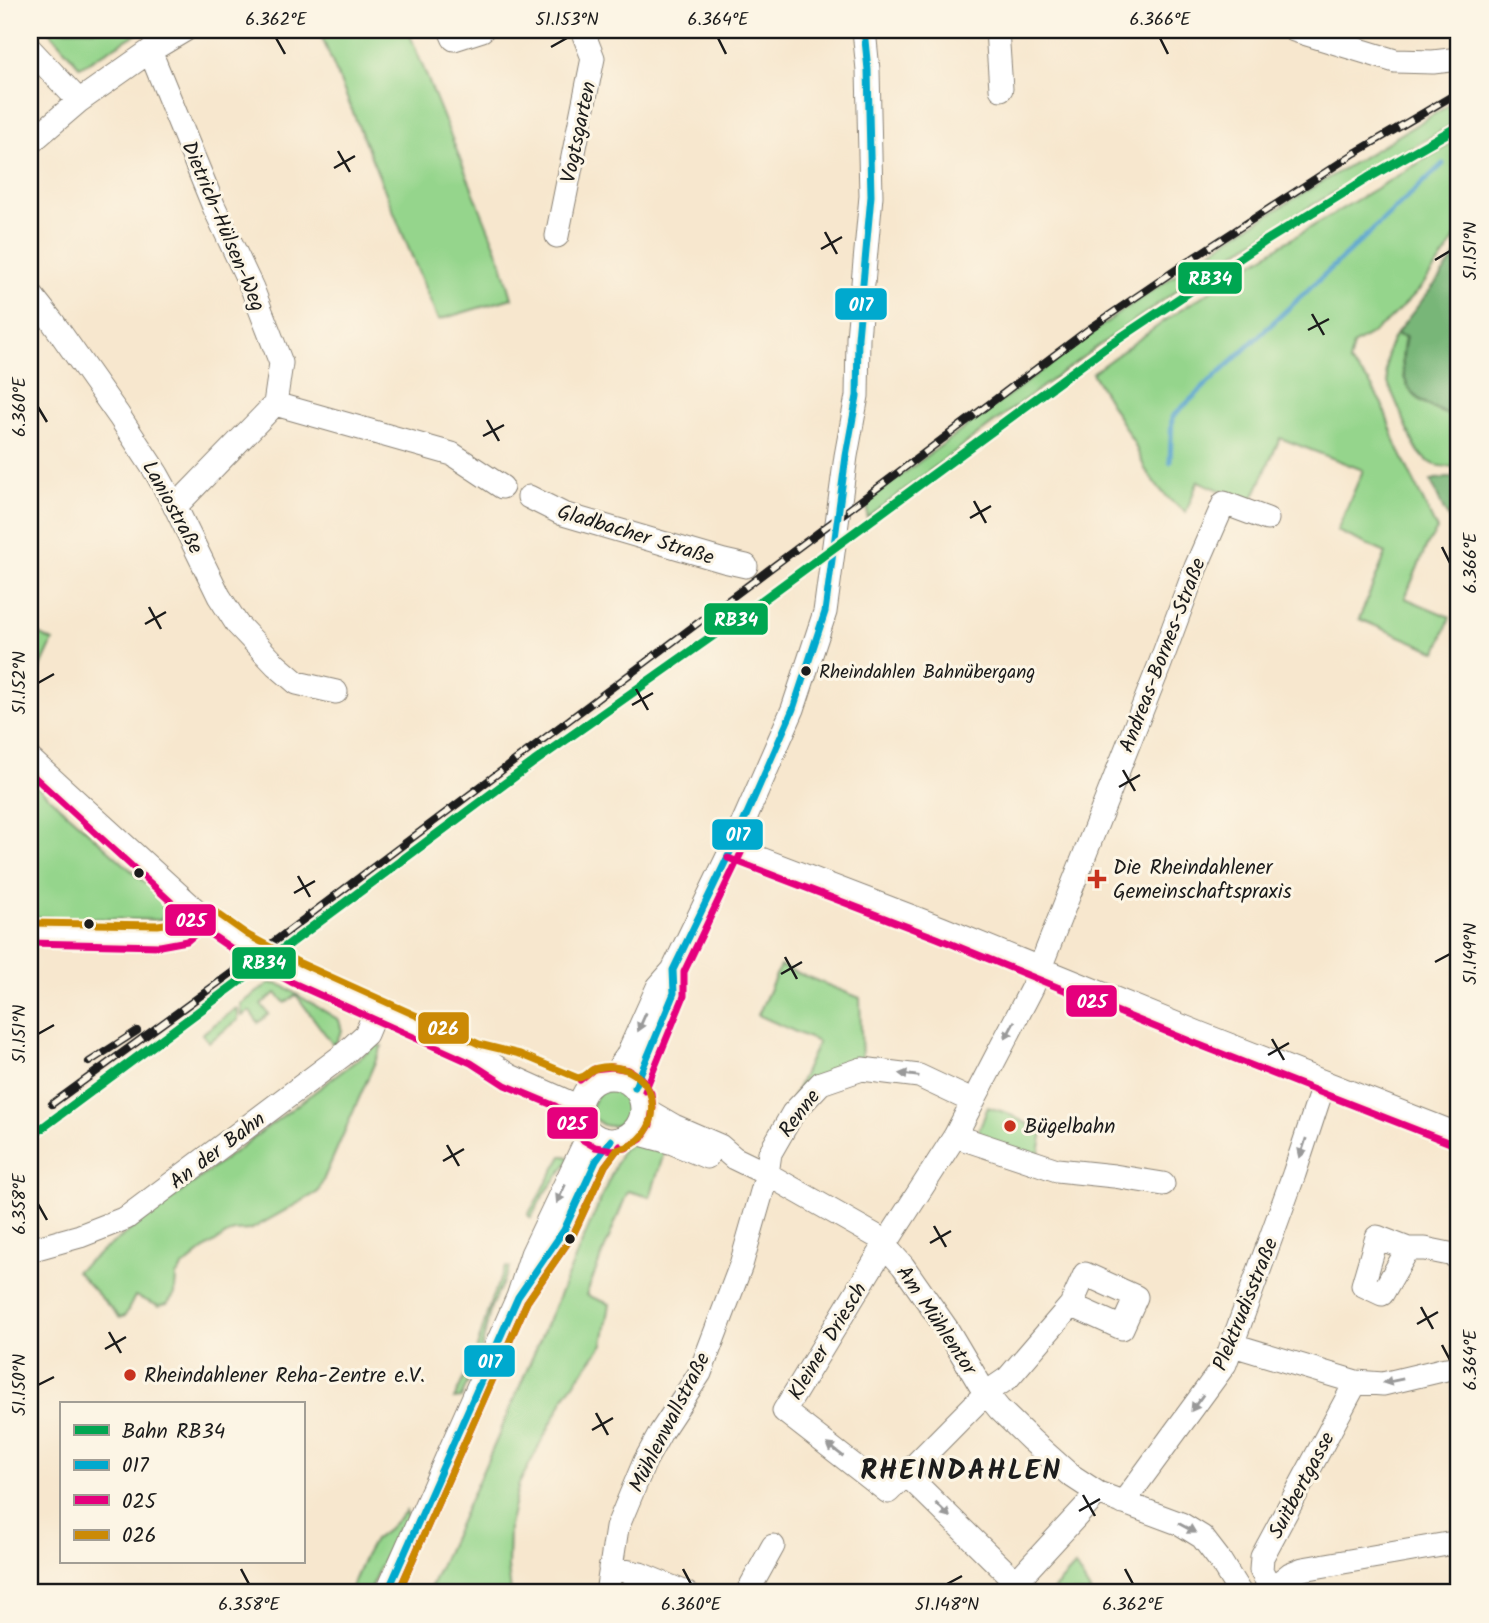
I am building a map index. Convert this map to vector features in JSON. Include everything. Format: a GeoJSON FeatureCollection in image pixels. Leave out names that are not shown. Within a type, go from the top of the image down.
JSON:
{"type":"FeatureCollection","features":[{"type":"Feature","properties":{"kind":"street"},"geometry":{"type":"LineString","coordinates":[[30,143],[79,101],[150,51],[186,30]]}},
{"type":"Feature","properties":{"kind":"street"},"geometry":{"type":"LineString","coordinates":[[450,30],[454,39],[482,30]]}},
{"type":"Feature","properties":{"kind":"street","name":"Vogtsgarten"},"geometry":{"type":"LineString","coordinates":[[557,236],[593,58],[582,30]]}},
{"type":"Feature","properties":{"kind":"street"},"geometry":{"type":"LineString","coordinates":[[612,1077],[626,1056],[658,987],[673,970],[732,848],[793,709],[825,612],[856,396],[871,196],[868,70],[864,30]]}},
{"type":"Feature","properties":{"kind":"street"},"geometry":{"type":"LineString","coordinates":[[997,30],[1001,89]]}},
{"type":"Feature","properties":{"kind":"street"},"geometry":{"type":"LineString","coordinates":[[1294,30],[1395,61],[1433,62],[1459,59]]}},
{"type":"Feature","properties":{"kind":"street"},"geometry":{"type":"LineString","coordinates":[[30,49],[79,101]]}},
{"type":"Feature","properties":{"kind":"street","name":"Dietrich-Hülsen-Weg"},"geometry":{"type":"LineString","coordinates":[[150,51],[214,207],[252,288],[281,363],[275,404]]}},
{"type":"Feature","properties":{"kind":"street","name":"Laniostraße"},"geometry":{"type":"LineString","coordinates":[[30,293],[119,416],[157,474],[219,596],[237,624],[297,683],[336,692]]}},
{"type":"Feature","properties":{"kind":"street"},"geometry":{"type":"LineString","coordinates":[[175,506],[275,404],[452,454],[502,487]]}},
{"type":"Feature","properties":{"kind":"street","name":"Gladbacher Straße"},"geometry":{"type":"LineString","coordinates":[[529,496],[564,514],[746,566]]}},
{"type":"Feature","properties":{"kind":"street","name":"Andreas-Bornes-Straße"},"geometry":{"type":"LineString","coordinates":[[1040,969],[1196,567],[1224,503],[1267,519]]}},
{"type":"Feature","properties":{"kind":"street"},"geometry":{"type":"LineString","coordinates":[[30,759],[201,915],[235,939],[376,1010],[476,1054],[510,1076],[570,1103],[593,1129],[622,1139],[633,1132],[640,1122],[639,1098],[674,993],[673,970]]}},
{"type":"Feature","properties":{"kind":"street"},"geometry":{"type":"LineString","coordinates":[[732,848],[941,928],[1459,1135]]}},
{"type":"Feature","properties":{"kind":"street"},"geometry":{"type":"LineString","coordinates":[[30,933],[159,936],[182,932],[201,915]]}},
{"type":"Feature","properties":{"kind":"street"},"geometry":{"type":"LineString","coordinates":[[885,1245],[954,1136],[1040,969]]}},
{"type":"Feature","properties":{"kind":"street","name":"An der Bahn"},"geometry":{"type":"LineString","coordinates":[[30,1250],[80,1237],[126,1218],[343,1055],[366,1034],[376,1010]]}},
{"type":"Feature","properties":{"kind":"street"},"geometry":{"type":"LineString","coordinates":[[476,1054],[516,1064],[576,1088],[587,1088]]}},
{"type":"Feature","properties":{"kind":"street","name":"Renne"},"geometry":{"type":"LineString","coordinates":[[767,1174],[770,1153],[793,1113],[821,1083],[862,1069],[919,1076],[972,1101]]}},
{"type":"Feature","properties":{"kind":"street"},"geometry":{"type":"LineString","coordinates":[[387,1593],[517,1297],[564,1230],[596,1161],[593,1129],[581,1100],[587,1088],[598,1079],[612,1077],[625,1080],[639,1098]]}},
{"type":"Feature","properties":{"kind":"street","name":"Plektrudisstraße"},"geometry":{"type":"LineString","coordinates":[[1124,1503],[1226,1364],[1324,1083]]}},
{"type":"Feature","properties":{"kind":"street","name":"Am Mühlentor"},"geometry":{"type":"LineString","coordinates":[[639,1098],[674,1126],[720,1146],[734,1158],[876,1236],[903,1266],[999,1409],[1069,1474],[1098,1493],[1181,1524],[1202,1537],[1240,1593]]}},
{"type":"Feature","properties":{"kind":"street","name":"Am Mühlentor"},"geometry":{"type":"LineString","coordinates":[[633,1132],[673,1143],[714,1160],[734,1158]]}},
{"type":"Feature","properties":{"kind":"street"},"geometry":{"type":"LineString","coordinates":[[954,1136],[1056,1170],[1163,1184]]}},
{"type":"Feature","properties":{"kind":"street","name":"Mühlenwallstraße"},"geometry":{"type":"LineString","coordinates":[[607,1593],[617,1528],[645,1461],[700,1373],[741,1265],[767,1174]]}},
{"type":"Feature","properties":{"kind":"street","name":"Kleiner Driesch"},"geometry":{"type":"LineString","coordinates":[[885,1245],[784,1411],[888,1492],[905,1474]]}},
{"type":"Feature","properties":{"kind":"street"},"geometry":{"type":"LineString","coordinates":[[1408,1249],[1459,1255]]}},
{"type":"Feature","properties":{"kind":"street"},"geometry":{"type":"LineString","coordinates":[[1071,1305],[1008,1377],[986,1393],[905,1474],[1016,1581],[1098,1493]]}},
{"type":"Feature","properties":{"kind":"street"},"geometry":{"type":"LineString","coordinates":[[1233,1345],[1356,1382],[1383,1384],[1459,1367]]}},
{"type":"Feature","properties":{"kind":"street","name":"Suitbertgasse"},"geometry":{"type":"LineString","coordinates":[[1356,1382],[1262,1557],[1261,1570],[1268,1591],[1290,1574],[1303,1569],[1459,1542]]}},
{"type":"Feature","properties":{"kind":"street"},"geometry":{"type":"LineString","coordinates":[[747,1593],[773,1546]]}},
{"type":"Feature","properties":{"kind":"street"},"geometry":{"type":"LineString","coordinates":[[610,1568],[640,1574],[687,1593]]}},
{"type":"Feature","properties":{"kind":"green space"},"geometry":{"type":"Polygon","coordinates":[[[48,30],[143,30],[80,67],[48,30]]]}},
{"type":"Feature","properties":{"kind":"green space"},"geometry":{"type":"Polygon","coordinates":[[[319,30],[408,30],[501,260],[512,298],[438,320],[319,30]]]}},
{"type":"Feature","properties":{"kind":"green space"},"geometry":{"type":"Polygon","coordinates":[[[1459,99],[1459,121],[1307,209],[1195,279],[1048,382],[867,518],[868,500],[1119,313],[1236,234],[1459,99]]]}},
{"type":"Feature","properties":{"kind":"green space"},"geometry":{"type":"Polygon","coordinates":[[[1459,139],[1459,230],[1447,252],[1418,291],[1389,320],[1353,345],[1349,362],[1369,382],[1382,404],[1397,446],[1437,530],[1426,547],[1405,598],[1450,617],[1437,652],[1359,619],[1386,553],[1337,531],[1363,470],[1280,438],[1251,503],[1198,481],[1186,512],[1170,500],[1145,469],[1134,443],[1092,373],[1173,315],[1281,245],[1459,139]]]}},
{"type":"Feature","properties":{"kind":"green space"},"geometry":{"type":"Polygon","coordinates":[[[1459,251],[1459,418],[1430,406],[1411,391],[1403,369],[1406,337],[1396,334],[1459,251]]]}},
{"type":"Feature","properties":{"kind":"green space"},"geometry":{"type":"Polygon","coordinates":[[[1395,335],[1405,337],[1402,369],[1411,391],[1430,407],[1459,419],[1459,466],[1433,464],[1423,457],[1415,446],[1388,383],[1388,349],[1395,335]]]}},
{"type":"Feature","properties":{"kind":"green space"},"geometry":{"type":"Polygon","coordinates":[[[1459,477],[1459,532],[1444,511],[1431,481],[1459,477]]]}},
{"type":"Feature","properties":{"kind":"green space"},"geometry":{"type":"Polygon","coordinates":[[[30,630],[53,641],[30,691],[30,630]]]}},
{"type":"Feature","properties":{"kind":"green space"},"geometry":{"type":"Polygon","coordinates":[[[30,780],[169,904],[161,920],[30,917],[30,780]]]}},
{"type":"Feature","properties":{"kind":"green space"},"geometry":{"type":"Polygon","coordinates":[[[780,966],[860,998],[862,1063],[788,1109],[818,1042],[758,1015],[780,966]]]}},
{"type":"Feature","properties":{"kind":"green space"},"geometry":{"type":"Polygon","coordinates":[[[270,983],[281,985],[339,1020],[342,1031],[334,1046],[296,995],[285,1003],[276,993],[261,1004],[269,1014],[258,1023],[250,1011],[242,1016],[241,1004],[270,983]]]}},
{"type":"Feature","properties":{"kind":"green space"},"geometry":{"type":"Polygon","coordinates":[[[238,1009],[238,1020],[209,1042],[202,1034],[238,1009]]]}},
{"type":"Feature","properties":{"kind":"green space"},"geometry":{"type":"Polygon","coordinates":[[[377,1045],[382,1046],[318,1192],[250,1230],[234,1231],[206,1248],[176,1276],[175,1294],[167,1304],[159,1306],[135,1296],[125,1316],[120,1318],[76,1271],[377,1045]]]}},
{"type":"Feature","properties":{"kind":"green space"},"geometry":{"type":"Polygon","coordinates":[[[610,1090],[622,1096],[628,1108],[622,1120],[610,1126],[598,1120],[592,1108],[598,1096],[610,1090]]]}},
{"type":"Feature","properties":{"kind":"green space"},"geometry":{"type":"Polygon","coordinates":[[[988,1107],[1007,1113],[1043,1132],[1038,1158],[976,1138],[988,1107]]]}},
{"type":"Feature","properties":{"kind":"green space"},"geometry":{"type":"Polygon","coordinates":[[[637,1140],[664,1153],[650,1197],[628,1191],[586,1295],[610,1304],[603,1344],[567,1393],[519,1484],[509,1526],[508,1567],[511,1593],[428,1593],[622,1150],[637,1140]]]}},
{"type":"Feature","properties":{"kind":"green space"},"geometry":{"type":"Polygon","coordinates":[[[562,1156],[571,1158],[543,1196],[531,1218],[528,1215],[562,1156]]]}},
{"type":"Feature","properties":{"kind":"green space"},"geometry":{"type":"Polygon","coordinates":[[[506,1267],[510,1268],[491,1307],[481,1351],[461,1398],[454,1399],[476,1351],[492,1297],[506,1267]]]}},
{"type":"Feature","properties":{"kind":"green space"},"geometry":{"type":"Polygon","coordinates":[[[406,1511],[408,1521],[398,1528],[368,1593],[349,1593],[374,1540],[406,1511]]]}},
{"type":"Feature","properties":{"kind":"green space"},"geometry":{"type":"Polygon","coordinates":[[[1075,1566],[1091,1593],[1050,1593],[1075,1566]]]}},
{"type":"Feature","properties":{"kind":"waterway"},"geometry":{"type":"LineString","coordinates":[[1170,462],[1172,417],[1443,164]]}},
{"type":"Feature","properties":{"kind":"railway"},"geometry":{"type":"LineString","coordinates":[[52,1104],[259,953],[1089,329],[1355,153],[1459,92]]}},
{"type":"Feature","properties":{"kind":"railway"},"geometry":{"type":"LineString","coordinates":[[89,1062],[137,1031]]}},
{"type":"Feature","properties":{"kind":"rail line","name":"RB34"},"geometry":{"type":"LineString","coordinates":[[30,1137],[534,762],[745,613],[1105,348],[1264,242],[1459,126]]}},
{"type":"Feature","properties":{"kind":"transit line","name":"017"},"geometry":{"type":"LineString","coordinates":[[635,1087],[674,993],[673,970],[732,848],[793,709],[825,612],[857,396],[858,338],[871,196],[868,70],[864,30]]}},
{"type":"Feature","properties":{"kind":"transit line","name":"025"},"geometry":{"type":"LineString","coordinates":[[30,773],[194,923],[238,953],[291,982],[471,1063],[505,1085],[555,1106],[571,1119],[574,1129],[583,1140],[595,1147],[613,1150],[626,1148],[641,1139],[650,1125],[653,1108],[651,1093],[643,1080],[629,1070],[612,1067],[594,1069],[580,1080]]}},
{"type":"Feature","properties":{"kind":"transit line","name":"025"},"geometry":{"type":"LineString","coordinates":[[645,1091],[684,996],[684,972],[741,853]]}},
{"type":"Feature","properties":{"kind":"transit line","name":"025"},"geometry":{"type":"LineString","coordinates":[[728,858],[937,938],[1455,1145]]}},
{"type":"Feature","properties":{"kind":"transit line","name":"026"},"geometry":{"type":"LineString","coordinates":[[207,906],[248,935],[300,963],[479,1044],[520,1054],[578,1078],[592,1070],[614,1067],[630,1072],[642,1081],[650,1093],[653,1107],[651,1121],[644,1134],[633,1144],[617,1150],[605,1166],[573,1235],[527,1302],[398,1593]]}},
{"type":"Feature","properties":{"kind":"transit line","name":"026"},"geometry":{"type":"LineString","coordinates":[[30,923],[158,925],[177,922],[194,907]]}},
{"type":"Feature","properties":{"kind":"transit line","name":"025"},"geometry":{"type":"LineString","coordinates":[[30,943],[160,946],[187,941],[208,923]]}},
{"type":"Feature","properties":{"kind":"transit line","name":"017"},"geometry":{"type":"LineString","coordinates":[[387,1593],[518,1297],[564,1230],[596,1161],[611,1140]]}},
{"type":"Feature","properties":{"kind":"transit line","name":"025"},"geometry":{"type":"LineString","coordinates":[[398,1593],[527,1302],[573,1235],[605,1166],[620,1146]]}},
{"type":"Feature","properties":{"kind":"place","name":"Rheindahlen Bahnübergang"},"geometry":{"type":"Point","coordinates":[806,671]}},
{"type":"Feature","properties":{"kind":"place","name":"Die Rheindahlener Gemeinschaftspraxis"},"geometry":{"type":"Point","coordinates":[1097,879]}},
{"type":"Feature","properties":{"kind":"place","name":"Bügelbahn"},"geometry":{"type":"Point","coordinates":[1010,1126]}},
{"type":"Feature","properties":{"kind":"place","name":"Rheindahlener Reha-Zentre e.V."},"geometry":{"type":"Point","coordinates":[130,1375]}},
{"type":"Feature","properties":{"kind":"district","name":"RHEINDAHLEN"},"geometry":{"type":"Point","coordinates":[961,1469]}}]}
